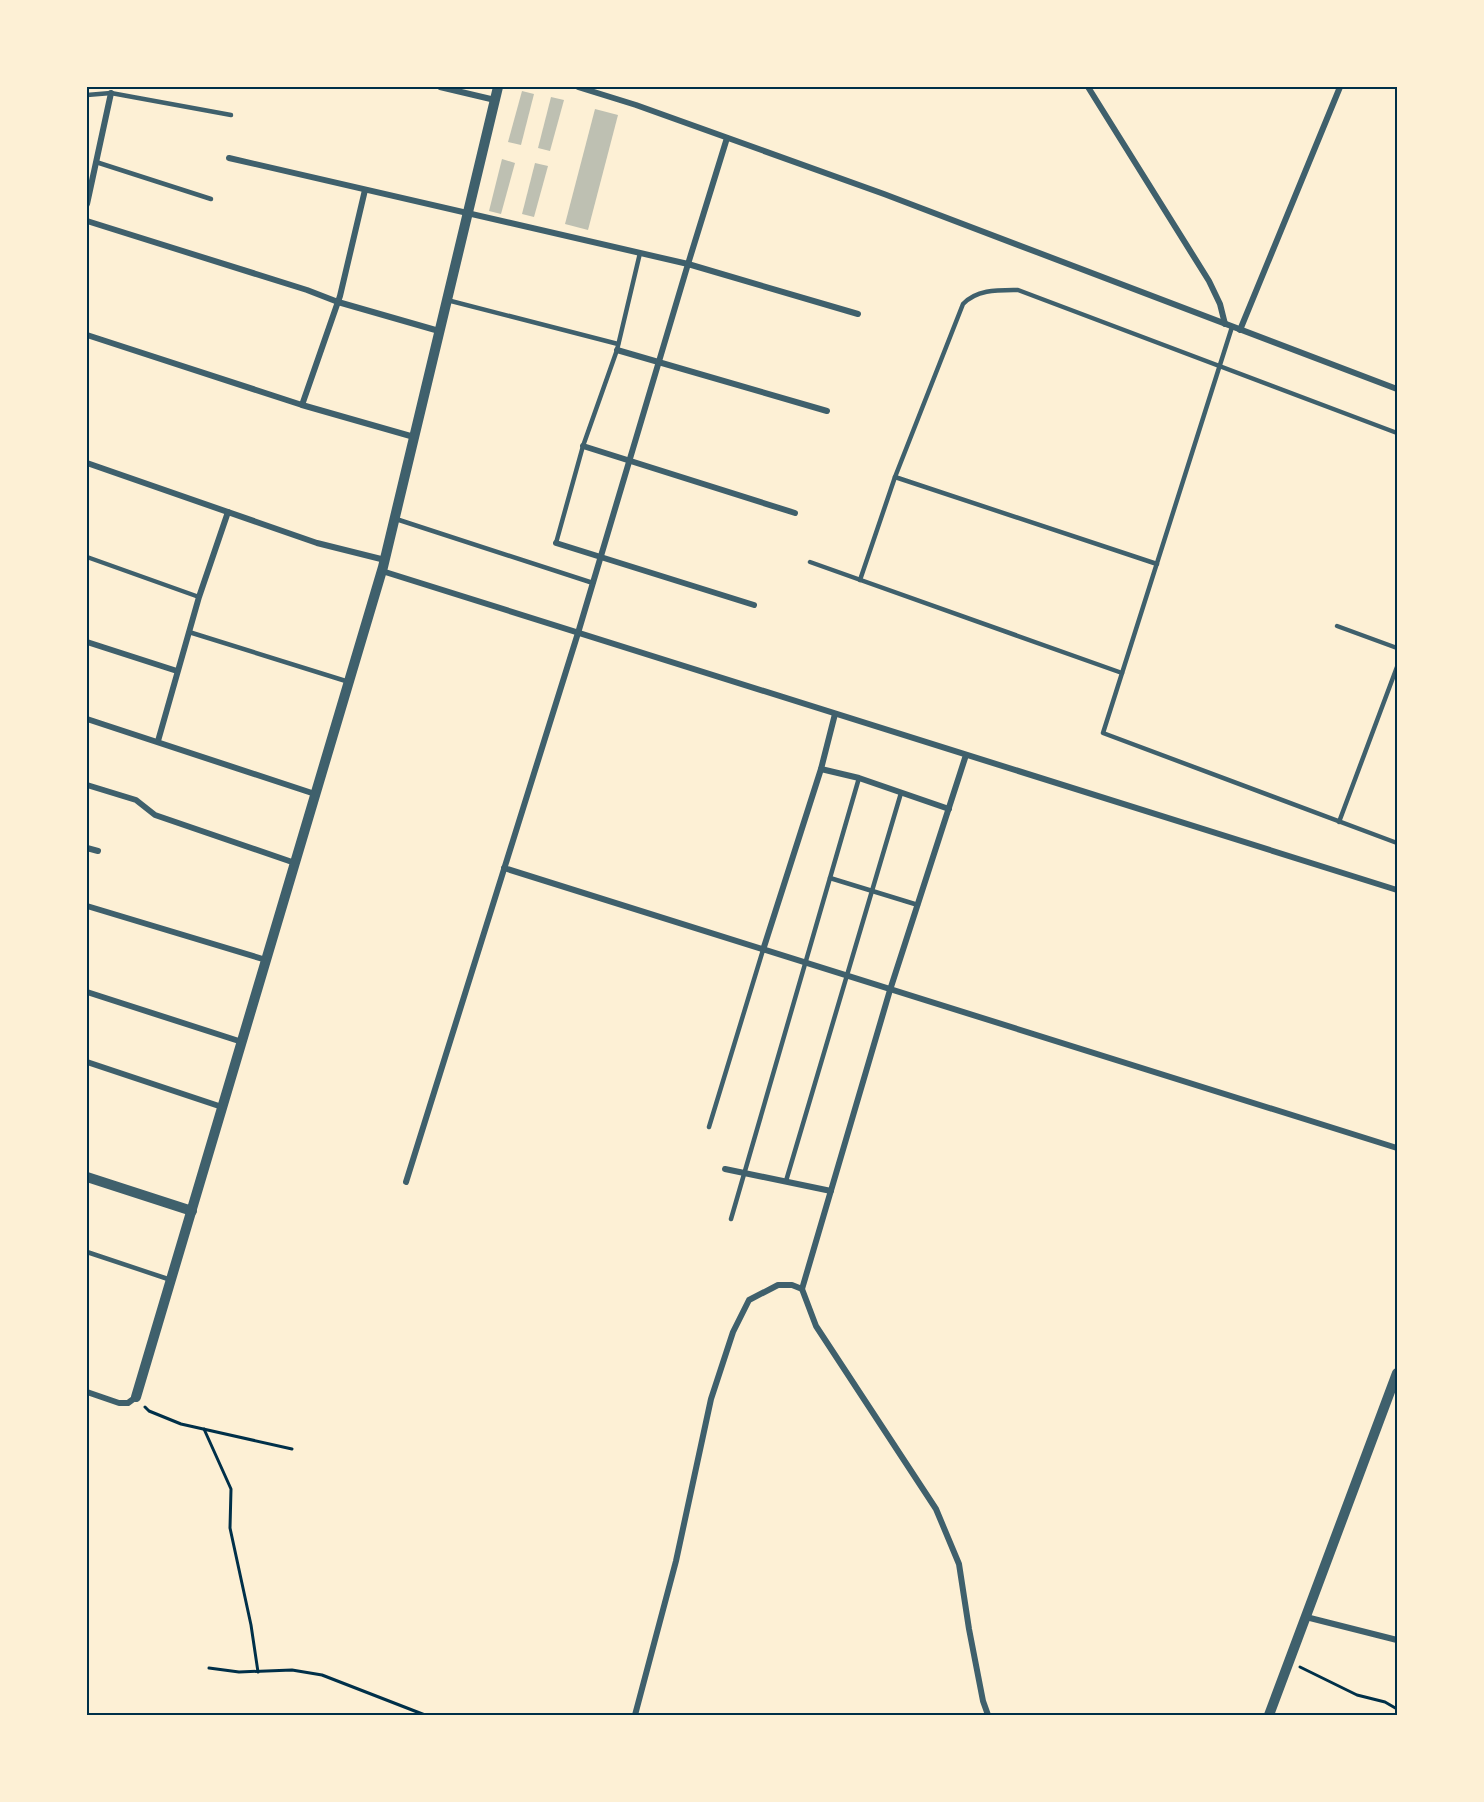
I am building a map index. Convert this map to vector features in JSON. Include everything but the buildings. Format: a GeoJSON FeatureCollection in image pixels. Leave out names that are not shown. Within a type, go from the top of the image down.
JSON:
{"type":"FeatureCollection","features":[{"type":"Feature","properties":{"kind":"street"},"geometry":{"type":"LineString","coordinates":[[440,87],[495,100]]}},
{"type":"Feature","properties":{"kind":"street"},"geometry":{"type":"LineString","coordinates":[[87,1392],[119,1403],[128,1403],[136,1397],[383,566],[498,87]]}},
{"type":"Feature","properties":{"kind":"street"},"geometry":{"type":"LineString","coordinates":[[578,87],[595,90],[884,194],[1397,389]]}},
{"type":"Feature","properties":{"kind":"street"},"geometry":{"type":"LineString","coordinates":[[1088,87],[1209,281],[1220,304],[1225,324]]}},
{"type":"Feature","properties":{"kind":"street"},"geometry":{"type":"LineString","coordinates":[[1240,330],[1340,87]]}},
{"type":"Feature","properties":{"kind":"street"},"geometry":{"type":"LineString","coordinates":[[87,204],[111,93]]}},
{"type":"Feature","properties":{"kind":"street"},"geometry":{"type":"LineString","coordinates":[[405,1182],[578,633],[727,138]]}},
{"type":"Feature","properties":{"kind":"street"},"geometry":{"type":"LineString","coordinates":[[230,158],[688,264],[858,314]]}},
{"type":"Feature","properties":{"kind":"street"},"geometry":{"type":"LineString","coordinates":[[302,405],[338,302],[365,190]]}},
{"type":"Feature","properties":{"kind":"street"},"geometry":{"type":"LineString","coordinates":[[87,221],[307,290],[338,302],[440,331]]}},
{"type":"Feature","properties":{"kind":"street"},"geometry":{"type":"LineString","coordinates":[[87,335],[302,405],[414,437]]}},
{"type":"Feature","properties":{"kind":"street"},"geometry":{"type":"LineString","coordinates":[[617,347],[659,362],[827,411]]}},
{"type":"Feature","properties":{"kind":"street"},"geometry":{"type":"LineString","coordinates":[[583,446],[795,513]]}},
{"type":"Feature","properties":{"kind":"street"},"geometry":{"type":"LineString","coordinates":[[87,463],[578,633],[1397,890]]}},
{"type":"Feature","properties":{"kind":"street"},"geometry":{"type":"LineString","coordinates":[[158,741],[199,597],[228,512]]}},
{"type":"Feature","properties":{"kind":"street"},"geometry":{"type":"LineString","coordinates":[[556,543],[754,605]]}},
{"type":"Feature","properties":{"kind":"street"},"geometry":{"type":"LineString","coordinates":[[87,642],[177,671]]}},
{"type":"Feature","properties":{"kind":"street"},"geometry":{"type":"LineString","coordinates":[[763,950],[821,769],[836,714]]}},
{"type":"Feature","properties":{"kind":"street"},"geometry":{"type":"LineString","coordinates":[[87,719],[315,794]]}},
{"type":"Feature","properties":{"kind":"street"},"geometry":{"type":"LineString","coordinates":[[966,754],[890,990],[802,1289],[816,1326],[936,1509],[958,1564],[983,1701],[988,1715]]}},
{"type":"Feature","properties":{"kind":"street"},"geometry":{"type":"LineString","coordinates":[[821,769],[859,778],[949,809]]}},
{"type":"Feature","properties":{"kind":"street"},"geometry":{"type":"LineString","coordinates":[[87,785],[136,800],[155,815],[295,862]]}},
{"type":"Feature","properties":{"kind":"street"},"geometry":{"type":"LineString","coordinates":[[87,848],[98,851]]}},
{"type":"Feature","properties":{"kind":"street"},"geometry":{"type":"LineString","coordinates":[[504,868],[1397,1148]]}},
{"type":"Feature","properties":{"kind":"street"},"geometry":{"type":"LineString","coordinates":[[87,906],[266,960]]}},
{"type":"Feature","properties":{"kind":"street"},"geometry":{"type":"LineString","coordinates":[[87,992],[242,1042]]}},
{"type":"Feature","properties":{"kind":"street"},"geometry":{"type":"LineString","coordinates":[[87,1062],[222,1107]]}},
{"type":"Feature","properties":{"kind":"street"},"geometry":{"type":"LineString","coordinates":[[725,1169],[831,1191]]}},
{"type":"Feature","properties":{"kind":"street"},"geometry":{"type":"LineString","coordinates":[[87,1177],[192,1211]]}},
{"type":"Feature","properties":{"kind":"street"},"geometry":{"type":"LineString","coordinates":[[635,1715],[676,1561],[711,1398],[733,1332],[749,1300],[778,1285],[792,1285],[802,1289]]}},
{"type":"Feature","properties":{"kind":"street"},"geometry":{"type":"LineString","coordinates":[[1269,1715],[1397,1373]]}},
{"type":"Feature","properties":{"kind":"street"},"geometry":{"type":"LineString","coordinates":[[1306,1617],[1397,1640]]}},
{"type":"Feature","properties":{"kind":"lane"},"geometry":{"type":"LineString","coordinates":[[87,95],[111,93],[231,115]]}},
{"type":"Feature","properties":{"kind":"lane"},"geometry":{"type":"LineString","coordinates":[[96,162],[211,199]]}},
{"type":"Feature","properties":{"kind":"lane"},"geometry":{"type":"LineString","coordinates":[[556,543],[583,446],[617,347],[640,254]]}},
{"type":"Feature","properties":{"kind":"lane"},"geometry":{"type":"LineString","coordinates":[[860,580],[895,477],[963,304],[970,296],[993,290],[1018,290],[1397,433]]}},
{"type":"Feature","properties":{"kind":"lane"},"geometry":{"type":"LineString","coordinates":[[447,300],[617,347]]}},
{"type":"Feature","properties":{"kind":"lane"},"geometry":{"type":"LineString","coordinates":[[1232,327],[1103,733],[1397,843]]}},
{"type":"Feature","properties":{"kind":"lane"},"geometry":{"type":"LineString","coordinates":[[895,477],[1157,564]]}},
{"type":"Feature","properties":{"kind":"lane"},"geometry":{"type":"LineString","coordinates":[[394,519],[593,583]]}},
{"type":"Feature","properties":{"kind":"lane"},"geometry":{"type":"LineString","coordinates":[[87,557],[199,597]]}},
{"type":"Feature","properties":{"kind":"lane"},"geometry":{"type":"LineString","coordinates":[[810,562],[1122,674]]}},
{"type":"Feature","properties":{"kind":"lane"},"geometry":{"type":"LineString","coordinates":[[1337,626],[1397,648]]}},
{"type":"Feature","properties":{"kind":"lane"},"geometry":{"type":"LineString","coordinates":[[189,632],[349,682]]}},
{"type":"Feature","properties":{"kind":"lane"},"geometry":{"type":"LineString","coordinates":[[1339,822],[1397,667]]}},
{"type":"Feature","properties":{"kind":"lane"},"geometry":{"type":"LineString","coordinates":[[731,1220],[859,778]]}},
{"type":"Feature","properties":{"kind":"lane"},"geometry":{"type":"LineString","coordinates":[[786,1182],[901,793]]}},
{"type":"Feature","properties":{"kind":"lane"},"geometry":{"type":"LineString","coordinates":[[830,878],[918,905]]}},
{"type":"Feature","properties":{"kind":"lane"},"geometry":{"type":"LineString","coordinates":[[709,1126],[763,950]]}},
{"type":"Feature","properties":{"kind":"lane"},"geometry":{"type":"LineString","coordinates":[[87,1252],[171,1280]]}},
{"type":"Feature","properties":{"kind":"path"},"geometry":{"type":"LineString","coordinates":[[136,1397],[149,1411],[181,1424],[292,1449]]}},
{"type":"Feature","properties":{"kind":"path"},"geometry":{"type":"LineString","coordinates":[[204,1429],[231,1489],[230,1528],[251,1625],[258,1672]]}},
{"type":"Feature","properties":{"kind":"path"},"geometry":{"type":"LineString","coordinates":[[1289,1661],[1357,1695],[1385,1702],[1397,1709]]}},
{"type":"Feature","properties":{"kind":"path"},"geometry":{"type":"LineString","coordinates":[[208,1668],[239,1672],[292,1670],[322,1675],[425,1715]]}}]}
